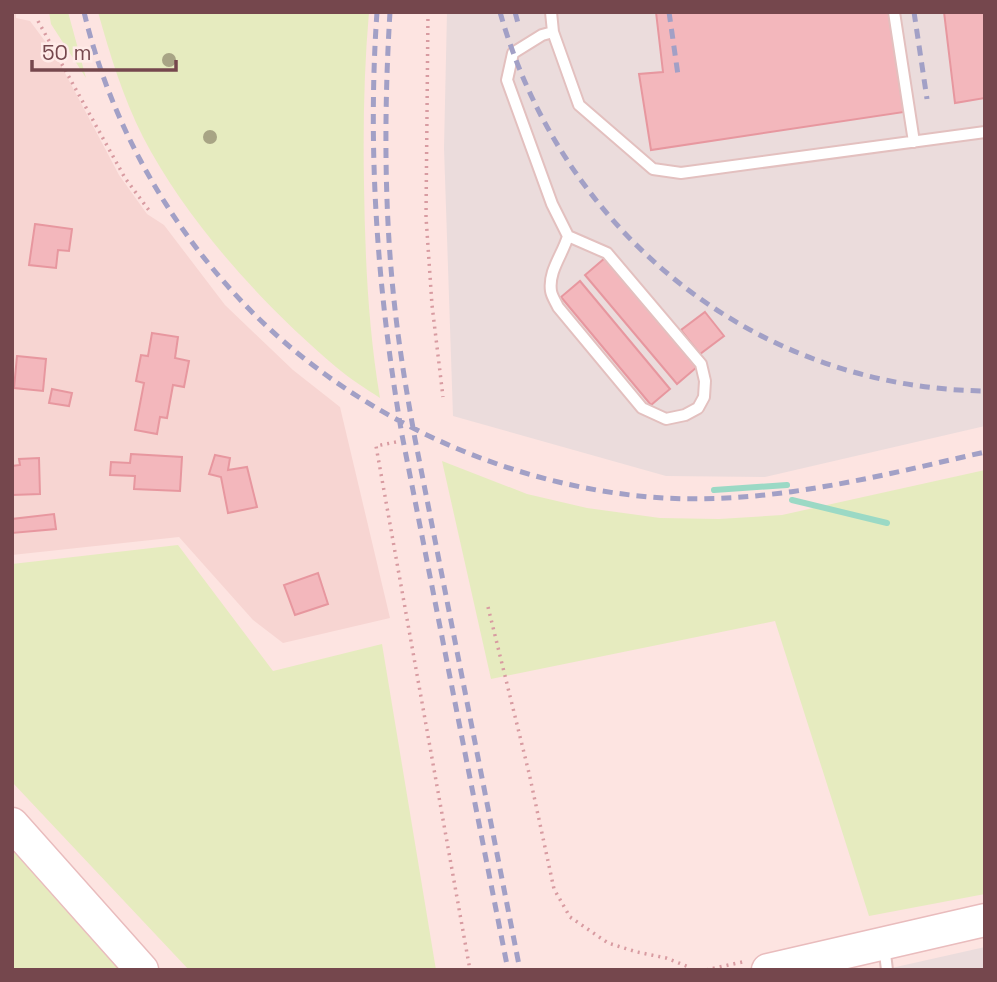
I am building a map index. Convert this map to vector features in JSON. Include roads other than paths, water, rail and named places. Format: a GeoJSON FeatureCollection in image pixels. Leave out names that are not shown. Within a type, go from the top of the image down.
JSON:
{"type":"FeatureCollection","features":[{"type":"Feature","properties":{"kind":"street"},"geometry":{"type":"LineString","coordinates":[[12,824],[142,970]]}},
{"type":"Feature","properties":{"kind":"street"},"geometry":{"type":"LineString","coordinates":[[768,970],[885,956],[985,920]]}},
{"type":"Feature","properties":{"kind":"lane"},"geometry":{"type":"LineString","coordinates":[[551,12],[553,32],[579,105],[653,169],[681,173],[985,132]]}},
{"type":"Feature","properties":{"kind":"lane"},"geometry":{"type":"LineString","coordinates":[[894,12],[914,142]]}},
{"type":"Feature","properties":{"kind":"lane"},"geometry":{"type":"LineString","coordinates":[[553,32],[542,35],[513,54],[507,80],[552,204],[568,236],[557,260],[551,293],[558,307],[642,408],[666,419],[685,415],[698,408],[704,397],[705,381],[701,364],[607,253],[568,236]]}},
{"type":"Feature","properties":{"kind":"waterway"},"geometry":{"type":"LineString","coordinates":[[714,490],[787,485]]}},
{"type":"Feature","properties":{"kind":"waterway"},"geometry":{"type":"LineString","coordinates":[[792,500],[887,523]]}},
{"type":"Feature","properties":{"kind":"railway"},"geometry":{"type":"LineString","coordinates":[[84,12],[96,54],[128,137],[172,214],[226,284],[298,354],[393,417],[444,443],[552,481],[608,492],[705,499],[746,497],[826,486],[985,452]]}},
{"type":"Feature","properties":{"kind":"railway"},"geometry":{"type":"LineString","coordinates":[[377,12],[374,171],[381,277],[394,382],[402,435],[508,970]]}},
{"type":"Feature","properties":{"kind":"railway"},"geometry":{"type":"LineString","coordinates":[[390,12],[386,184],[395,312],[415,439],[520,970]]}},
{"type":"Feature","properties":{"kind":"railway"},"geometry":{"type":"LineString","coordinates":[[500,12],[529,91],[569,164],[620,228],[679,283],[746,328],[820,361],[900,383],[985,391]]}},
{"type":"Feature","properties":{"kind":"railway"},"geometry":{"type":"LineString","coordinates":[[515,12],[519,27]]}},
{"type":"Feature","properties":{"kind":"railway"},"geometry":{"type":"LineString","coordinates":[[669,12],[678,75]]}},
{"type":"Feature","properties":{"kind":"railway"},"geometry":{"type":"LineString","coordinates":[[914,12],[927,99]]}}]}
